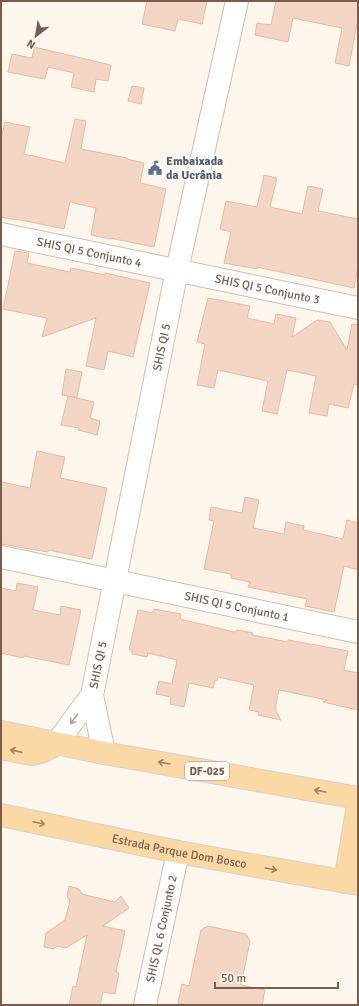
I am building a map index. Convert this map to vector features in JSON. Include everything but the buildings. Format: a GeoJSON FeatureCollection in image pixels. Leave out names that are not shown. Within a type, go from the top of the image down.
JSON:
{"type":"FeatureCollection","features":[{"type":"Feature","properties":{"kind":"main road","name":"DF-025"},"geometry":{"type":"LineString","coordinates":[[1,732],[104,753],[358,798]]}},
{"type":"Feature","properties":{"kind":"main road"},"geometry":{"type":"LineString","coordinates":[[1,748],[31,754],[42,752],[56,744]]}},
{"type":"Feature","properties":{"kind":"main road"},"geometry":{"type":"LineString","coordinates":[[352,883],[358,805]]}},
{"type":"Feature","properties":{"kind":"main road","name":"Estrada Parque Dom Bosco"},"geometry":{"type":"LineString","coordinates":[[1,815],[178,852],[352,883]]}},
{"type":"Feature","properties":{"kind":"street","name":"SHIS QI 5"},"geometry":{"type":"LineString","coordinates":[[104,753],[92,695],[177,270],[237,1]]}},
{"type":"Feature","properties":{"kind":"street","name":"SHIS QI 5 Conjunto 4"},"geometry":{"type":"LineString","coordinates":[[1,234],[177,270]]}},
{"type":"Feature","properties":{"kind":"street","name":"SHIS QI 5 Conjunto 3"},"geometry":{"type":"LineString","coordinates":[[177,270],[358,308]]}},
{"type":"Feature","properties":{"kind":"street","name":"SHIS QI 5 Conjunto 1"},"geometry":{"type":"LineString","coordinates":[[1,557],[358,632]]}},
{"type":"Feature","properties":{"kind":"street","name":"SHIS QI 5"},"geometry":{"type":"LineString","coordinates":[[56,744],[92,695]]}},
{"type":"Feature","properties":{"kind":"street","name":"SHIS QL 6 Conjunto 2"},"geometry":{"type":"LineString","coordinates":[[145,1005],[178,852]]}},
{"type":"Feature","properties":{"kind":"place","name":"Embaixada da Ucrânia"},"geometry":{"type":"Point","coordinates":[155,168]}}]}
